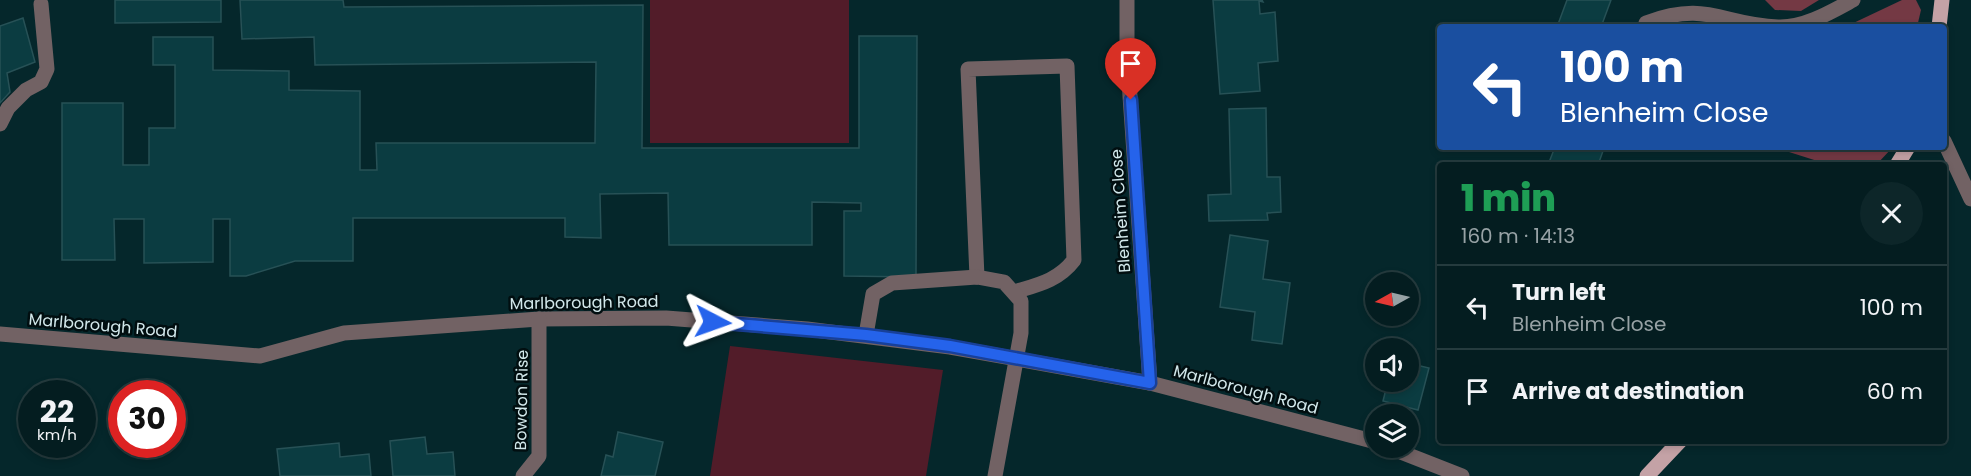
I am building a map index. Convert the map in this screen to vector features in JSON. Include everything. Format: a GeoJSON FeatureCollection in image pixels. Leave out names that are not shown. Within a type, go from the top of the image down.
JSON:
{"type":"FeatureCollection","features":[{"type":"Feature","properties":{"kind":"main road"},"geometry":{"type":"LineString","coordinates":[[1939,24],[1942,0]]}},
{"type":"Feature","properties":{"kind":"main road"},"geometry":{"type":"LineString","coordinates":[[1647,476],[1677,444]]}},
{"type":"Feature","properties":{"kind":"street","name":"Blenheim Close"},"geometry":{"type":"LineString","coordinates":[[1127,0],[1127,53],[1150,383]]}},
{"type":"Feature","properties":{"kind":"street"},"geometry":{"type":"LineString","coordinates":[[1796,24],[1852,0]]}},
{"type":"Feature","properties":{"kind":"street"},"geometry":{"type":"LineString","coordinates":[[0,124],[8,108],[26,90],[41,82],[47,69],[41,4]]}},
{"type":"Feature","properties":{"kind":"street"},"geometry":{"type":"LineString","coordinates":[[1646,23],[1664,11],[1683,4],[1699,5],[1768,24]]}},
{"type":"Feature","properties":{"kind":"street"},"geometry":{"type":"LineString","coordinates":[[977,278],[968,69],[1066,66],[1074,260],[1064,273],[1053,279],[1014,292]]}},
{"type":"Feature","properties":{"kind":"street"},"geometry":{"type":"LineString","coordinates":[[1947,147],[1971,199]]}},
{"type":"Feature","properties":{"kind":"street"},"geometry":{"type":"LineString","coordinates":[[866,335],[873,294],[892,283],[977,278],[1004,282],[1014,292],[1022,301],[1021,333],[995,476]]}},
{"type":"Feature","properties":{"kind":"street","name":"Marlborough Road"},"geometry":{"type":"LineString","coordinates":[[0,334],[260,356],[344,333],[540,319],[666,318],[866,335],[1016,357],[1150,383],[1365,439]]}},
{"type":"Feature","properties":{"kind":"street","name":"Bowdon Rise"},"geometry":{"type":"LineString","coordinates":[[523,476],[539,456],[540,319]]}},
{"type":"Feature","properties":{"kind":"street"},"geometry":{"type":"LineString","coordinates":[[1416,458],[1462,476]]}},
{"type":"Feature","properties":{"kind":"shaded area"},"geometry":{"type":"Polygon","coordinates":[[[650,0],[849,0],[849,143],[650,143],[650,0]]]}},
{"type":"Feature","properties":{"kind":"shaded area"},"geometry":{"type":"Polygon","coordinates":[[[1765,0],[1819,0],[1801,11],[1775,10],[1765,0]]]}},
{"type":"Feature","properties":{"kind":"shaded area"},"geometry":{"type":"Polygon","coordinates":[[[1902,0],[1916,0],[1921,10],[1918,24],[1851,24],[1902,0]]]}},
{"type":"Feature","properties":{"kind":"shaded area"},"geometry":{"type":"Polygon","coordinates":[[[1782,150],[1890,150],[1879,162],[1820,162],[1782,150]]]}},
{"type":"Feature","properties":{"kind":"shaded area"},"geometry":{"type":"Polygon","coordinates":[[[730,346],[943,370],[926,476],[710,476],[730,346]]]}},
{"type":"Feature","properties":{"kind":"building"},"geometry":{"type":"Polygon","coordinates":[[[115,0],[221,0],[221,22],[115,23],[115,0]]]}},
{"type":"Feature","properties":{"kind":"building"},"geometry":{"type":"Polygon","coordinates":[[[240,0],[343,0],[344,7],[643,5],[642,148],[859,148],[859,36],[917,36],[916,277],[844,276],[844,211],[861,211],[861,203],[812,202],[812,245],[669,245],[668,193],[600,194],[601,238],[565,237],[565,218],[353,218],[353,261],[295,261],[246,276],[230,276],[230,219],[213,219],[213,262],[144,263],[144,219],[114,219],[115,260],[62,260],[62,103],[123,103],[123,165],[149,165],[149,128],[175,128],[175,65],[153,65],[153,37],[213,37],[213,70],[289,71],[289,90],[360,91],[360,170],[377,170],[376,143],[595,143],[596,62],[315,65],[314,37],[242,39],[240,0]]]}},
{"type":"Feature","properties":{"kind":"building"},"geometry":{"type":"Polygon","coordinates":[[[1213,0],[1262,0],[1263,2],[1259,1],[1260,14],[1275,12],[1278,61],[1258,63],[1260,91],[1220,94],[1213,0]]]}},
{"type":"Feature","properties":{"kind":"building"},"geometry":{"type":"Polygon","coordinates":[[[1567,0],[1611,0],[1602,24],[1558,24],[1567,0]]]}},
{"type":"Feature","properties":{"kind":"building"},"geometry":{"type":"Polygon","coordinates":[[[23,18],[35,62],[7,73],[10,92],[0,103],[0,26],[23,18]]]}},
{"type":"Feature","properties":{"kind":"building"},"geometry":{"type":"Polygon","coordinates":[[[1266,108],[1267,177],[1280,177],[1281,212],[1267,213],[1268,220],[1209,221],[1208,195],[1231,194],[1229,109],[1266,108]]]}},
{"type":"Feature","properties":{"kind":"building"},"geometry":{"type":"Polygon","coordinates":[[[1554,150],[1603,151],[1599,162],[1549,162],[1554,150]]]}},
{"type":"Feature","properties":{"kind":"building"},"geometry":{"type":"Polygon","coordinates":[[[1230,235],[1268,241],[1263,279],[1290,283],[1282,344],[1252,340],[1255,312],[1220,307],[1230,235]]]}},
{"type":"Feature","properties":{"kind":"building"},"geometry":{"type":"Polygon","coordinates":[[[1419,366],[1429,368],[1419,406],[1419,404],[1395,404],[1383,401],[1385,392],[1419,392],[1419,366]]]}},
{"type":"Feature","properties":{"kind":"building"},"geometry":{"type":"Polygon","coordinates":[[[618,432],[663,442],[655,476],[601,476],[606,455],[613,457],[618,432]]]}},
{"type":"Feature","properties":{"kind":"building"},"geometry":{"type":"Polygon","coordinates":[[[425,437],[427,454],[453,452],[455,476],[393,476],[390,441],[425,437]]]}},
{"type":"Feature","properties":{"kind":"building"},"geometry":{"type":"Polygon","coordinates":[[[339,443],[340,457],[369,454],[371,476],[280,476],[277,449],[339,443]]]}},
{"type":"Feature","properties":{"kind":"route"},"geometry":{"type":"LineString","coordinates":[[713,322],[807,329],[950,346],[1150,383],[1131,100]]}}]}
